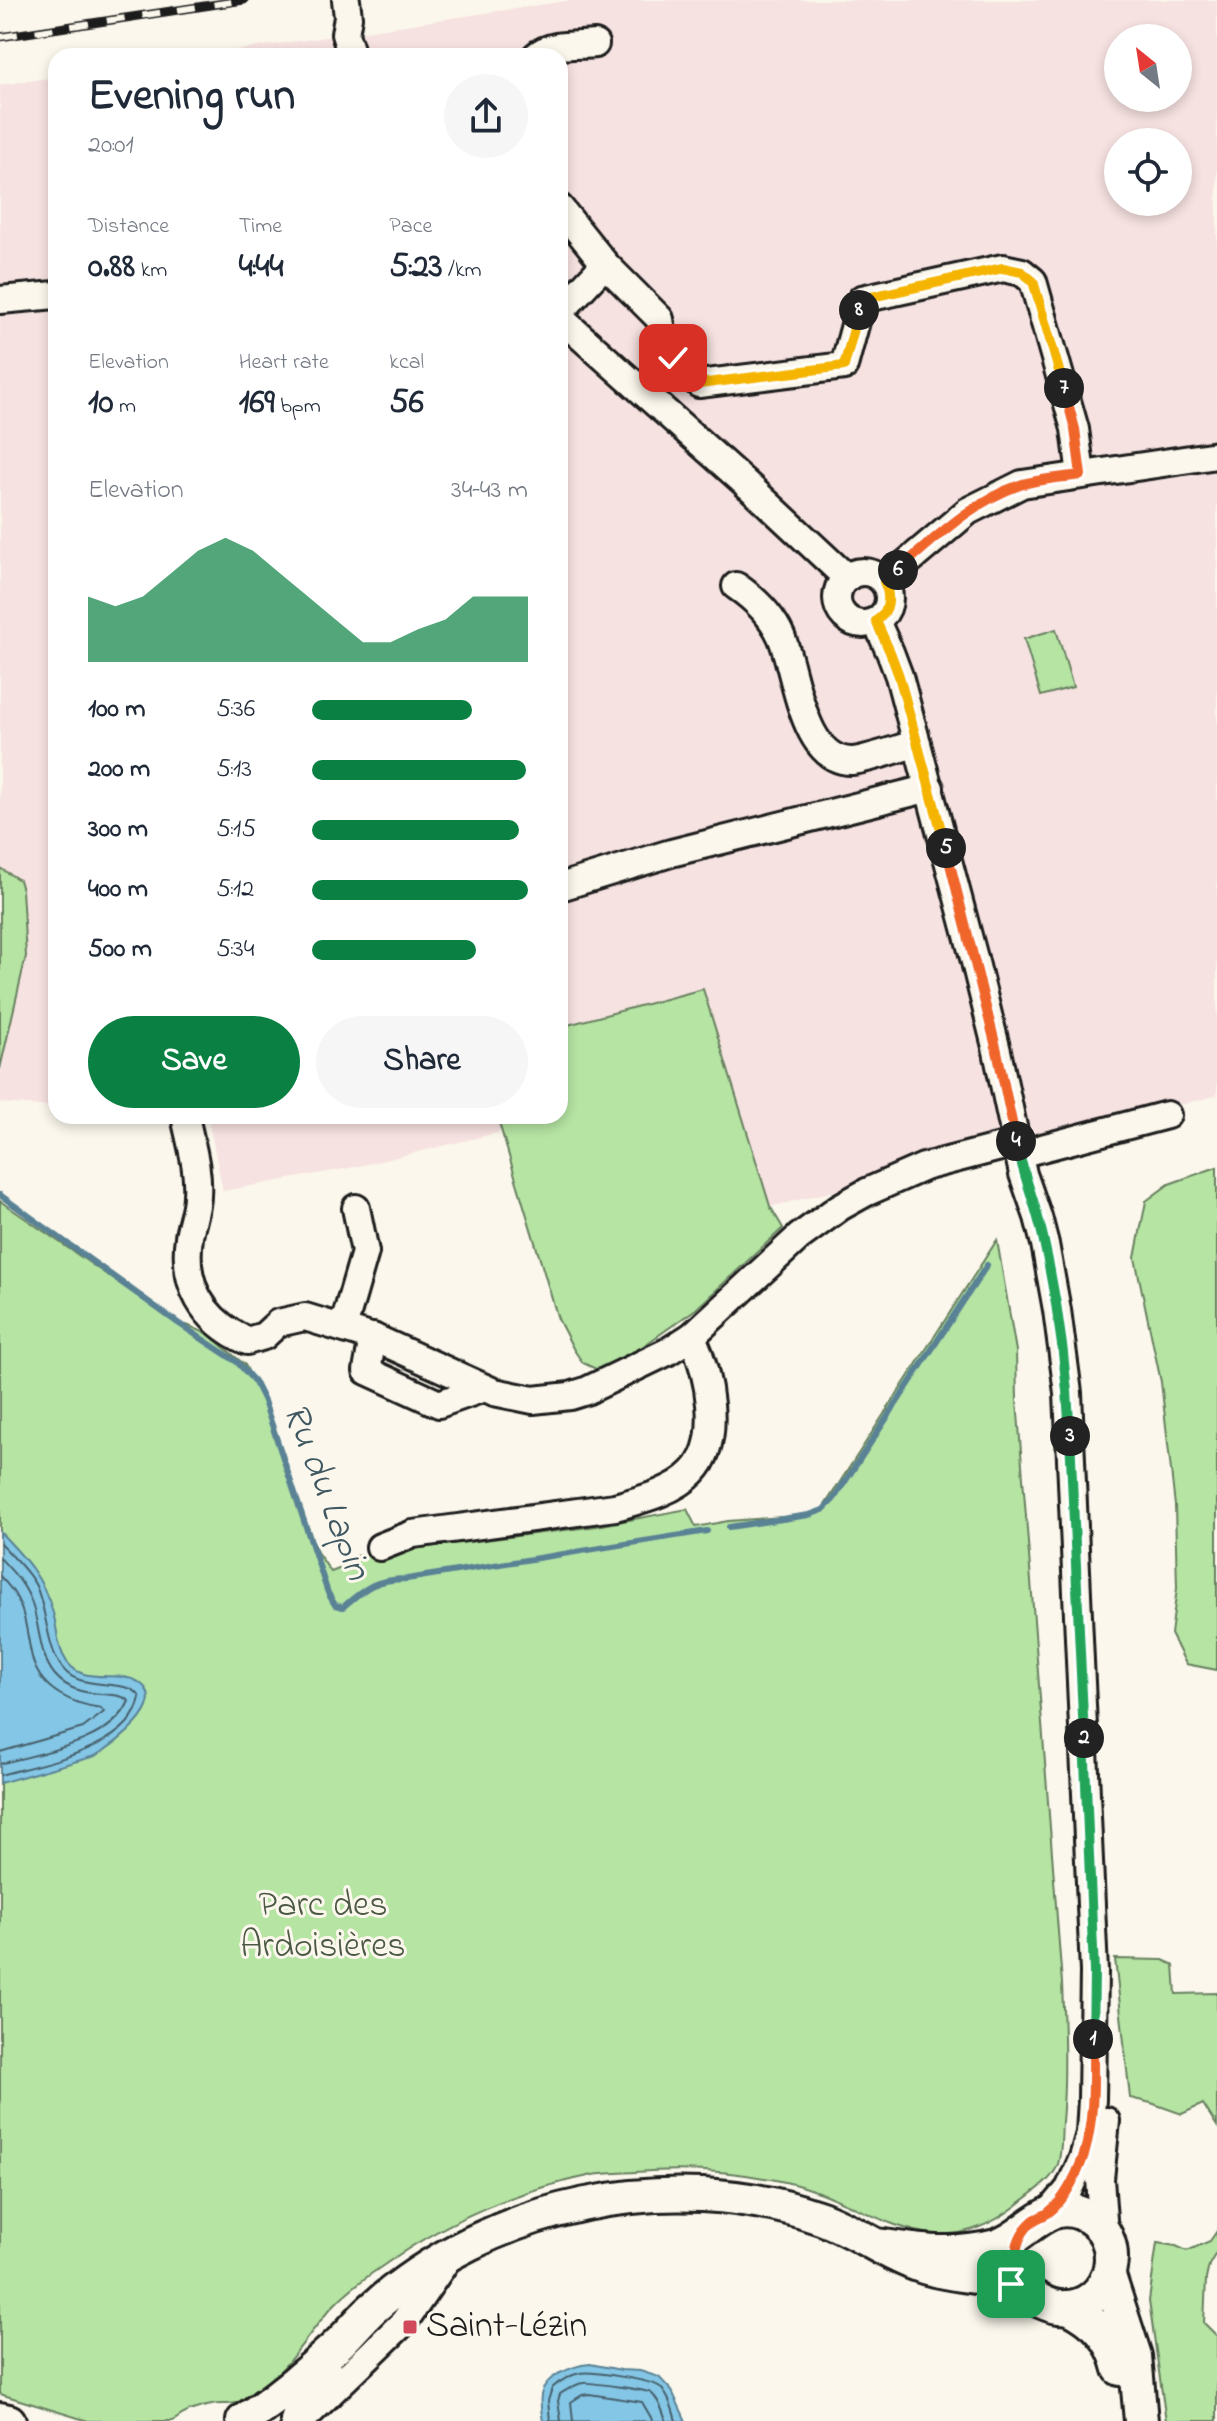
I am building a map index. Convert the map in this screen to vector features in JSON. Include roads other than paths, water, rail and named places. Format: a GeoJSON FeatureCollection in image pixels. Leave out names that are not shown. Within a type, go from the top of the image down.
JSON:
{"type":"FeatureCollection","features":[{"type":"Feature","properties":{"kind":"main road"},"geometry":{"type":"LineString","coordinates":[[243,2421],[269,2404],[334,2349],[373,2309],[450,2255],[488,2235],[570,2208],[662,2194],[735,2198],[793,2209],[822,2217],[877,2245],[919,2266],[956,2276],[998,2281],[1028,2292],[1046,2305],[1068,2307],[1093,2298],[1109,2276],[1112,2258],[1110,2244],[1094,2221],[1080,2213],[1064,2210],[995,2246],[952,2254],[877,2245]]}},
{"type":"Feature","properties":{"kind":"main road"},"geometry":{"type":"LineString","coordinates":[[1028,2292],[1019,2279],[1015,2263],[1017,2246],[1036,2222]]}},
{"type":"Feature","properties":{"kind":"main road"},"geometry":{"type":"LineString","coordinates":[[1109,2276],[1135,2356],[1141,2421]]}},
{"type":"Feature","properties":{"kind":"main road"},"geometry":{"type":"LineString","coordinates":[[1068,2307],[1085,2316],[1105,2334],[1116,2354],[1126,2421]]}},
{"type":"Feature","properties":{"kind":"main road"},"geometry":{"type":"LineString","coordinates":[[299,2421],[307,2392],[334,2349]]}},
{"type":"Feature","properties":{"kind":"main road"},"geometry":{"type":"LineString","coordinates":[[0,2419],[9,2421]]}},
{"type":"Feature","properties":{"kind":"street"},"geometry":{"type":"LineString","coordinates":[[332,0],[348,45]]}},
{"type":"Feature","properties":{"kind":"street"},"geometry":{"type":"LineString","coordinates":[[346,0],[348,45]]}},
{"type":"Feature","properties":{"kind":"street"},"geometry":{"type":"LineString","coordinates":[[551,48],[595,44]]}},
{"type":"Feature","properties":{"kind":"street"},"geometry":{"type":"LineString","coordinates":[[568,218],[605,264],[660,319],[665,350],[699,384],[844,366],[862,299],[1003,268],[1022,272],[1033,281],[1075,429],[1081,475]]}},
{"type":"Feature","properties":{"kind":"street"},"geometry":{"type":"LineString","coordinates":[[568,306],[605,264]]}},
{"type":"Feature","properties":{"kind":"street"},"geometry":{"type":"LineString","coordinates":[[0,300],[48,296]]}},
{"type":"Feature","properties":{"kind":"street"},"geometry":{"type":"LineString","coordinates":[[568,322],[847,578]]}},
{"type":"Feature","properties":{"kind":"street"},"geometry":{"type":"LineString","coordinates":[[884,582],[968,511],[1022,484],[1217,455]]}},
{"type":"Feature","properties":{"kind":"street"},"geometry":{"type":"LineString","coordinates":[[856,573],[866,573],[884,582],[889,601],[886,611],[876,621],[861,624],[843,615],[838,606],[838,596],[847,578],[856,573]]}},
{"type":"Feature","properties":{"kind":"street"},"geometry":{"type":"LineString","coordinates":[[736,586],[764,609],[774,623],[786,650],[810,731],[824,750],[852,761],[917,743]]}},
{"type":"Feature","properties":{"kind":"street"},"geometry":{"type":"LineString","coordinates":[[876,621],[890,652],[930,788],[997,1051],[1018,1149],[1045,1244],[1068,1393],[1094,1972],[1090,2133],[1069,2189],[1036,2222]]}},
{"type":"Feature","properties":{"kind":"street"},"geometry":{"type":"LineString","coordinates":[[568,885],[671,853],[930,788]]}},
{"type":"Feature","properties":{"kind":"street"},"geometry":{"type":"LineString","coordinates":[[186,1124],[197,1180],[196,1208],[187,1253],[188,1270],[199,1301],[213,1319],[233,1335],[247,1341],[264,1336],[278,1323],[305,1317],[373,1337],[494,1392],[533,1400],[586,1391],[667,1352],[692,1336],[799,1237],[840,1207],[905,1174],[943,1161],[1018,1149],[1167,1115]]}},
{"type":"Feature","properties":{"kind":"street"},"geometry":{"type":"LineString","coordinates":[[343,1328],[365,1252],[356,1208]]}},
{"type":"Feature","properties":{"kind":"street"},"geometry":{"type":"LineString","coordinates":[[380,1547],[424,1532],[615,1507],[645,1498],[684,1480],[705,1456],[709,1433],[708,1385],[692,1336]]}},
{"type":"Feature","properties":{"kind":"street"},"geometry":{"type":"LineString","coordinates":[[1094,1972],[1109,2099],[1100,2179],[1104,2233]]}},
{"type":"Feature","properties":{"kind":"street"},"geometry":{"type":"LineString","coordinates":[[299,2421],[404,2322],[450,2255]]}},
{"type":"Feature","properties":{"kind":"water"},"geometry":{"type":"Polygon","coordinates":[[[0,1532],[25,1560],[44,1589],[61,1650],[70,1666],[88,1675],[121,1677],[140,1683],[148,1692],[148,1702],[136,1724],[95,1756],[0,1783],[0,1532]]]}},
{"type":"Feature","properties":{"kind":"water"},"geometry":{"type":"Polygon","coordinates":[[[590,2364],[659,2377],[672,2391],[686,2421],[543,2421],[540,2400],[546,2383],[566,2370],[590,2364]]]}},
{"type":"Feature","properties":{"kind":"waterway","name":"Ru du Lapin"},"geometry":{"type":"LineString","coordinates":[[0,1195],[237,1362],[254,1381],[264,1401],[328,1593],[335,1605],[343,1607],[365,1589],[387,1581],[707,1531]]}},
{"type":"Feature","properties":{"kind":"waterway","name":"Ru du Lapin"},"geometry":{"type":"LineString","coordinates":[[729,1527],[809,1515],[823,1510],[833,1500],[987,1265]]}},
{"type":"Feature","properties":{"kind":"railway"},"geometry":{"type":"LineString","coordinates":[[0,37],[244,0]]}},
{"type":"Feature","properties":{"kind":"place","name":"Saint-Lézin"},"geometry":{"type":"Point","coordinates":[410,2327]}},
{"type":"Feature","properties":{"kind":"park label","name":"Parc des Ardoisières"},"geometry":{"type":"Point","coordinates":[323,1926]}}]}
